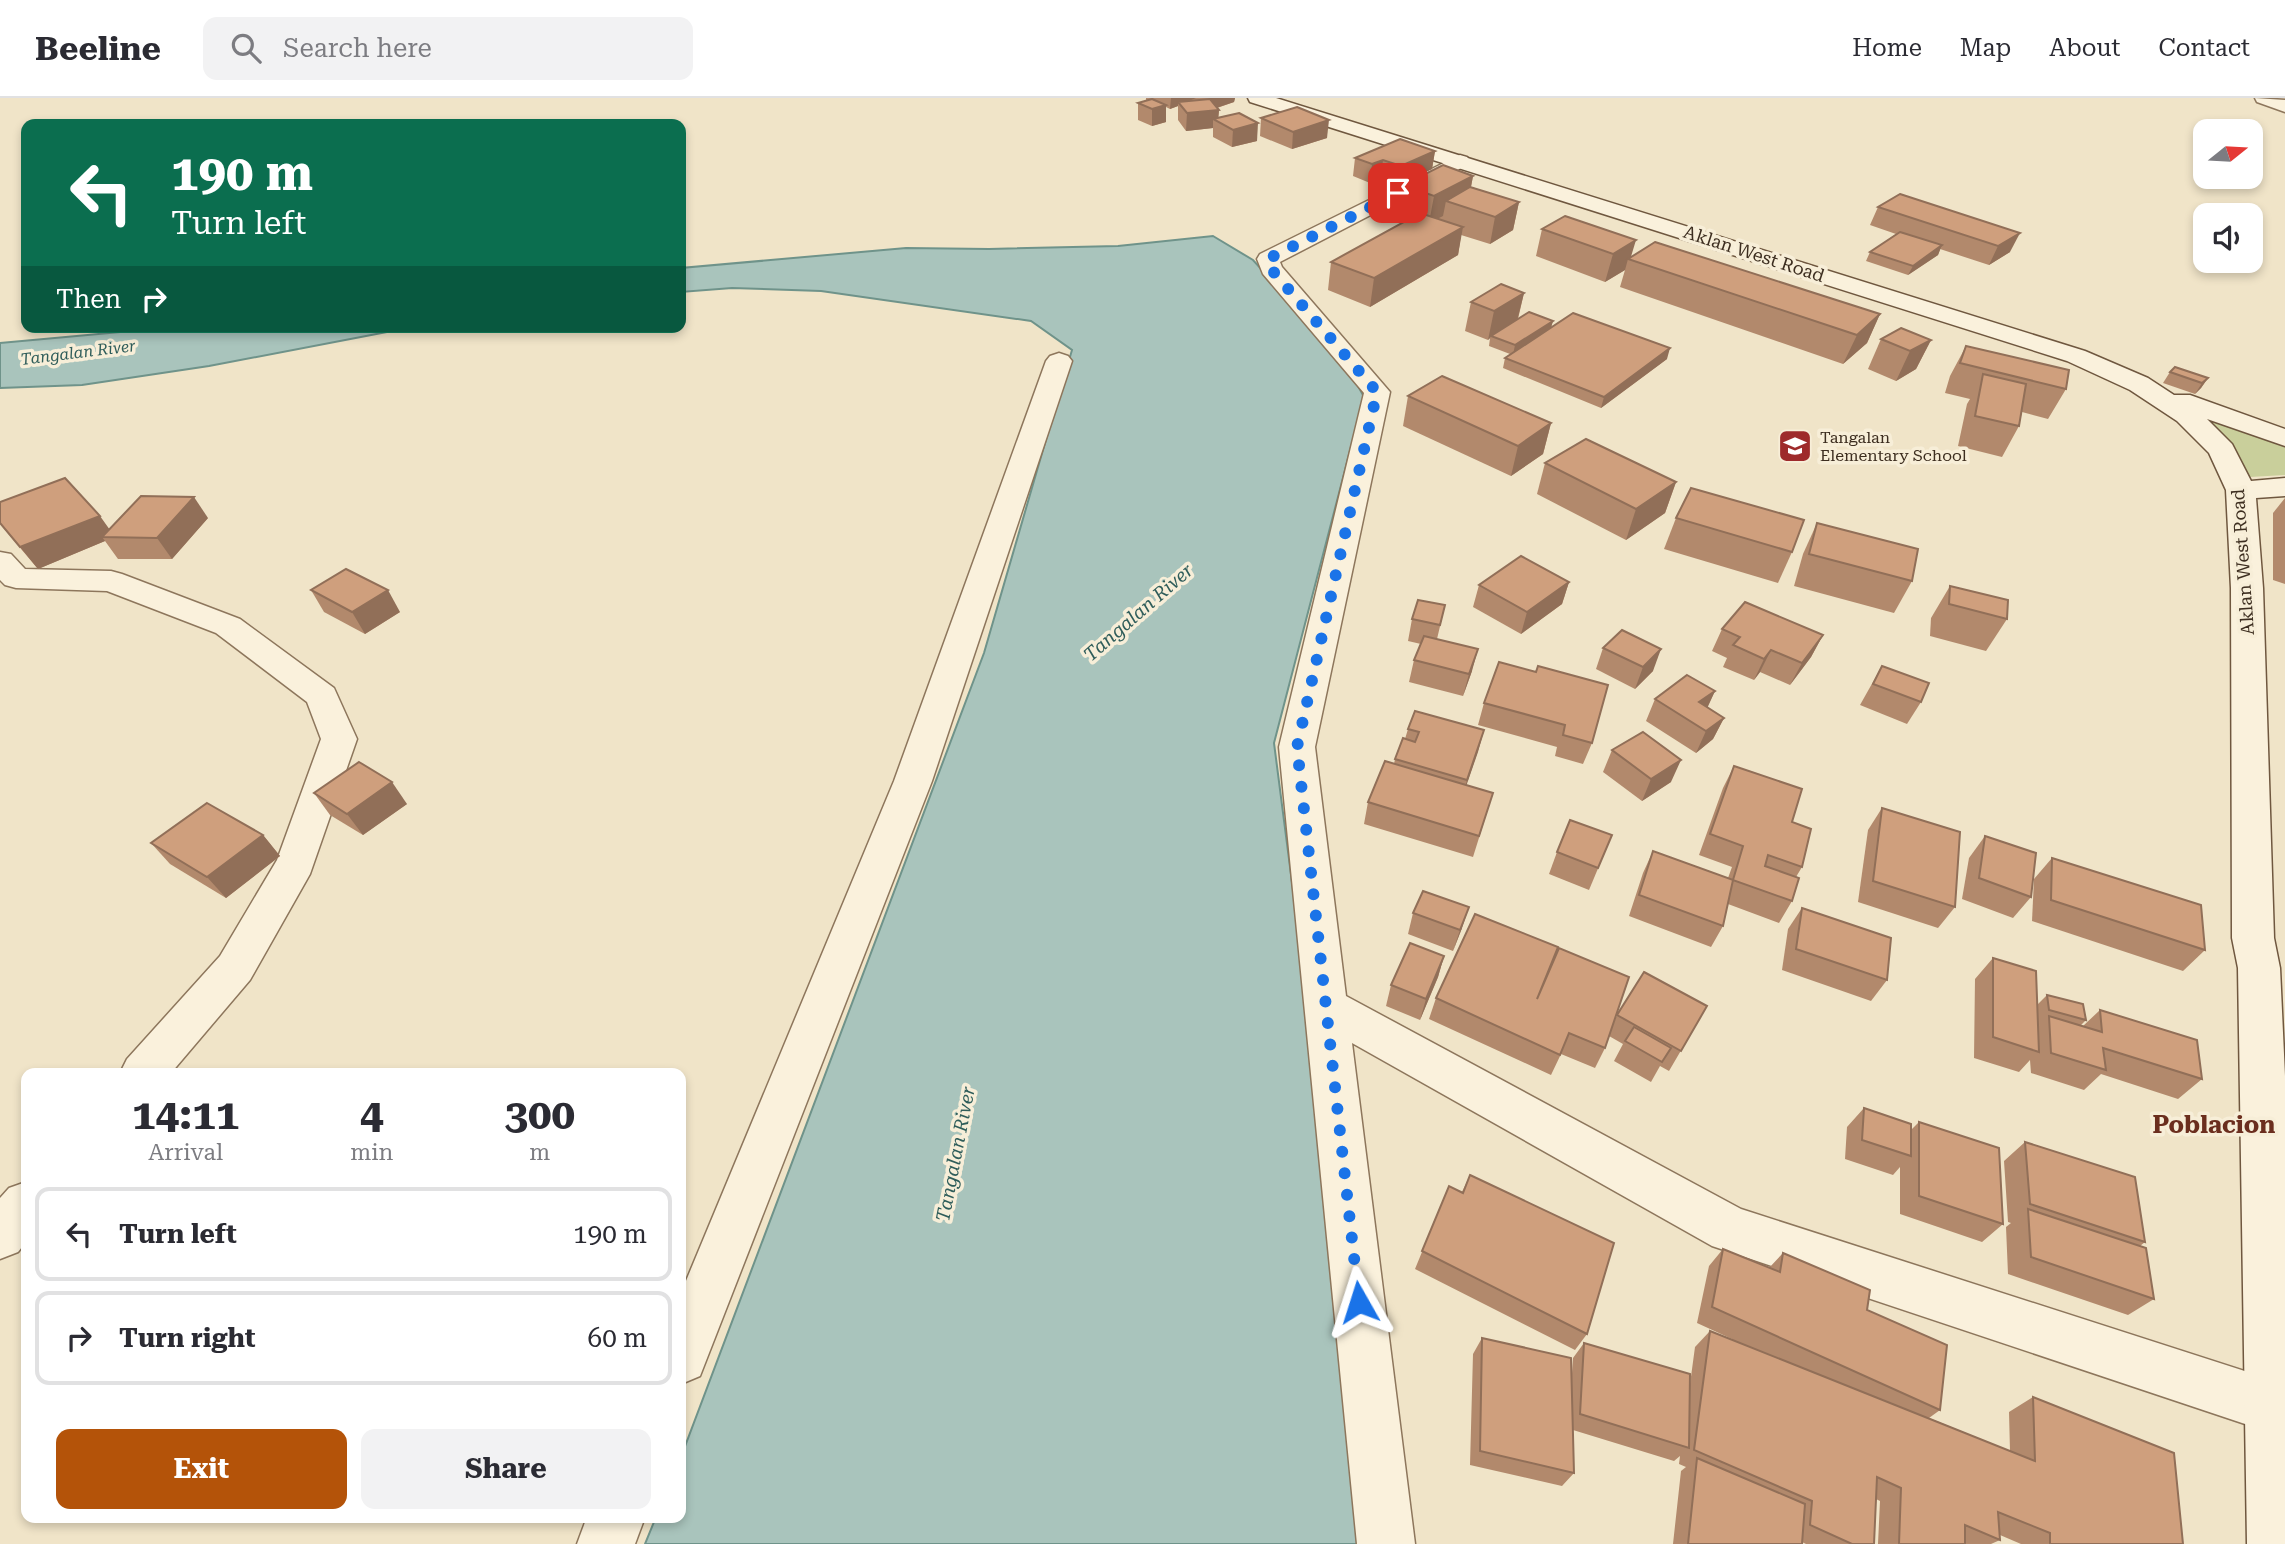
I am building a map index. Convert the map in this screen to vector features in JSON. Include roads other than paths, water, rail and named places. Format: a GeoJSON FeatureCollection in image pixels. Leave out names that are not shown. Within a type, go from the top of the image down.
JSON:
{"type":"FeatureCollection","features":[{"type":"Feature","properties":{"kind":"street","name":"Aklan West Road"},"geometry":{"type":"LineString","coordinates":[[1256,98],[2076,356],[2148,389],[2187,415],[2212,438],[2230,462],[2241,490],[2247,588],[2253,938],[2259,968],[2274,1127],[2272,1406],[2276,1544]]}},
{"type":"Feature","properties":{"kind":"street"},"geometry":{"type":"LineString","coordinates":[[2264,98],[2285,106]]}},
{"type":"Feature","properties":{"kind":"street"},"geometry":{"type":"LineString","coordinates":[[1386,1544],[1297,747],[1377,392],[1271,269],[1268,259],[1460,162]]}},
{"type":"Feature","properties":{"kind":"street"},"geometry":{"type":"LineString","coordinates":[[686,1345],[913,780],[1059,361]]}},
{"type":"Feature","properties":{"kind":"street"},"geometry":{"type":"LineString","coordinates":[[2148,389],[2285,438]]}},
{"type":"Feature","properties":{"kind":"street"},"geometry":{"type":"LineString","coordinates":[[2241,490],[2285,487]]}},
{"type":"Feature","properties":{"kind":"street"},"geometry":{"type":"LineString","coordinates":[[0,561],[16,578],[111,581],[228,626],[322,696],[339,739],[296,863],[242,956],[235,968],[147,1068]]}},
{"type":"Feature","properties":{"kind":"street"},"geometry":{"type":"LineString","coordinates":[[1326,1006],[1730,1230],[2272,1406]]}},
{"type":"Feature","properties":{"kind":"street"},"geometry":{"type":"LineString","coordinates":[[0,1235],[21,1211]]}},
{"type":"Feature","properties":{"kind":"street"},"geometry":{"type":"LineString","coordinates":[[606,1544],[614,1523]]}},
{"type":"Feature","properties":{"kind":"water","name":"Tangalan River"},"geometry":{"type":"Polygon","coordinates":[[[1213,236],[1253,260],[1345,362],[1364,397],[1274,743],[1342,1270],[1359,1544],[645,1544],[654,1523],[686,1523],[686,1444],[984,653],[1072,350],[1031,321],[821,291],[732,288],[686,292],[686,268],[906,248],[1118,246],[1213,236]]]}},
{"type":"Feature","properties":{"kind":"water","name":"Tangalan River"},"geometry":{"type":"Polygon","coordinates":[[[109,333],[382,333],[209,366],[82,385],[0,388],[0,343],[109,333]]]}},
{"type":"Feature","properties":{"kind":"place","name":"Tangalan Elementary School"},"geometry":{"type":"Point","coordinates":[1795,446]}},
{"type":"Feature","properties":{"kind":"district","name":"Poblacion"},"geometry":{"type":"Point","coordinates":[2214,1125]}}]}
